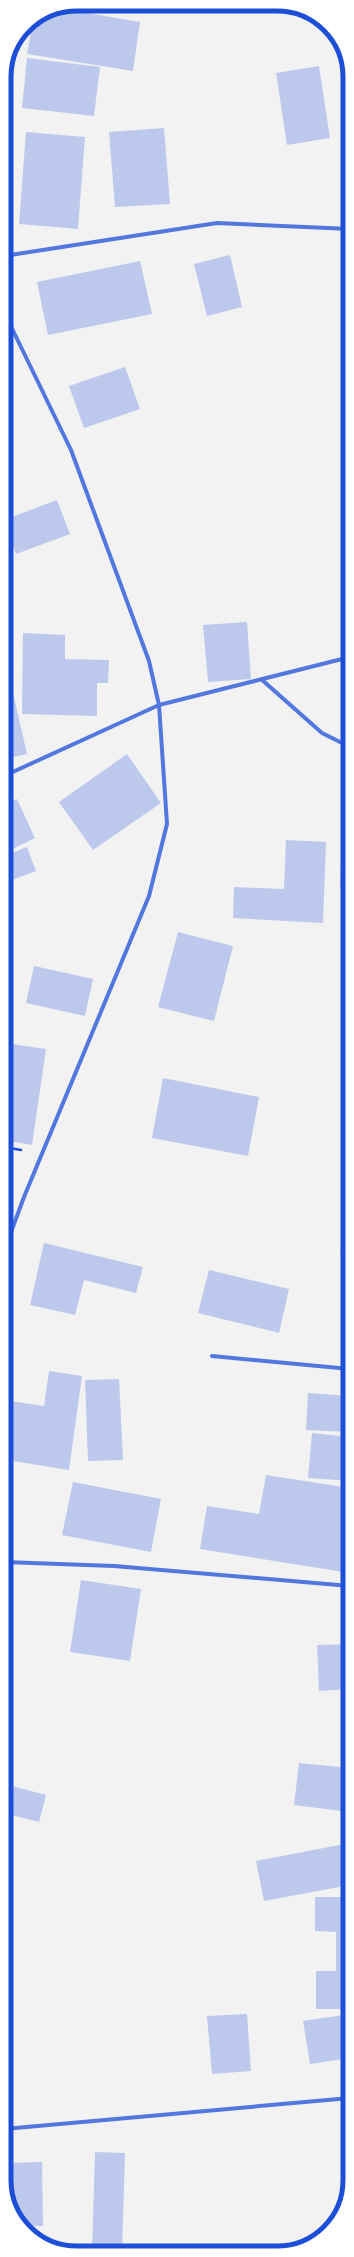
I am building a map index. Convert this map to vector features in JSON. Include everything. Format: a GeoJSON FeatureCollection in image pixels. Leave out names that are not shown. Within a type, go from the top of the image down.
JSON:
{"type":"FeatureCollection","features":[{"type":"Feature","properties":{"kind":"street"},"geometry":{"type":"LineString","coordinates":[[11,255],[217,223],[343,229]]}},
{"type":"Feature","properties":{"kind":"street"},"geometry":{"type":"LineString","coordinates":[[11,326],[71,450],[150,661],[159,705],[168,824],[149,896],[24,1197],[11,1232]]}},
{"type":"Feature","properties":{"kind":"street"},"geometry":{"type":"LineString","coordinates":[[11,773],[159,705],[343,659]]}},
{"type":"Feature","properties":{"kind":"street"},"geometry":{"type":"LineString","coordinates":[[261,679],[322,733],[343,744]]}},
{"type":"Feature","properties":{"kind":"street"},"geometry":{"type":"LineString","coordinates":[[212,1356],[343,1368]]}},
{"type":"Feature","properties":{"kind":"street"},"geometry":{"type":"LineString","coordinates":[[11,1562],[114,1566],[343,1585]]}},
{"type":"Feature","properties":{"kind":"street"},"geometry":{"type":"LineString","coordinates":[[11,2128],[343,2099]]}},
{"type":"Feature","properties":{"kind":"building"},"geometry":{"type":"Polygon","coordinates":[[[76,11],[140,22],[133,71],[27,54],[32,29],[52,16],[64,12],[76,11]]]}},
{"type":"Feature","properties":{"kind":"building"},"geometry":{"type":"Polygon","coordinates":[[[27,58],[100,67],[94,116],[22,108],[27,58]]]}},
{"type":"Feature","properties":{"kind":"building"},"geometry":{"type":"Polygon","coordinates":[[[319,66],[330,138],[287,145],[276,73],[319,66]]]}},
{"type":"Feature","properties":{"kind":"building"},"geometry":{"type":"Polygon","coordinates":[[[164,128],[170,204],[115,207],[109,132],[164,128]]]}},
{"type":"Feature","properties":{"kind":"building"},"geometry":{"type":"Polygon","coordinates":[[[26,132],[85,137],[78,229],[19,224],[26,132]]]}},
{"type":"Feature","properties":{"kind":"building"},"geometry":{"type":"Polygon","coordinates":[[[230,255],[242,307],[207,316],[194,264],[230,255]]]}},
{"type":"Feature","properties":{"kind":"building"},"geometry":{"type":"Polygon","coordinates":[[[140,261],[152,314],[48,335],[37,282],[140,261]]]}},
{"type":"Feature","properties":{"kind":"building"},"geometry":{"type":"Polygon","coordinates":[[[125,367],[140,409],[84,428],[69,386],[125,367]]]}},
{"type":"Feature","properties":{"kind":"building"},"geometry":{"type":"Polygon","coordinates":[[[57,500],[70,534],[16,554],[11,540],[11,517],[57,500]]]}},
{"type":"Feature","properties":{"kind":"building"},"geometry":{"type":"Polygon","coordinates":[[[247,622],[251,679],[208,682],[203,625],[247,622]]]}},
{"type":"Feature","properties":{"kind":"building"},"geometry":{"type":"Polygon","coordinates":[[[23,633],[65,635],[65,659],[109,660],[108,683],[97,683],[97,716],[22,714],[23,633]]]}},
{"type":"Feature","properties":{"kind":"building"},"geometry":{"type":"Polygon","coordinates":[[[11,693],[13,693],[27,754],[11,757],[11,693]]]}},
{"type":"Feature","properties":{"kind":"building"},"geometry":{"type":"Polygon","coordinates":[[[127,754],[161,803],[93,850],[59,802],[127,754]]]}},
{"type":"Feature","properties":{"kind":"building"},"geometry":{"type":"Polygon","coordinates":[[[17,799],[35,838],[11,850],[11,802],[17,799]]]}},
{"type":"Feature","properties":{"kind":"building"},"geometry":{"type":"Polygon","coordinates":[[[342,827],[343,827],[343,888],[340,888],[342,827]]]}},
{"type":"Feature","properties":{"kind":"building"},"geometry":{"type":"Polygon","coordinates":[[[286,840],[326,842],[323,923],[233,918],[234,887],[284,889],[286,840]]]}},
{"type":"Feature","properties":{"kind":"building"},"geometry":{"type":"Polygon","coordinates":[[[27,847],[36,871],[11,880],[11,853],[27,847]]]}},
{"type":"Feature","properties":{"kind":"building"},"geometry":{"type":"Polygon","coordinates":[[[178,932],[233,946],[214,1021],[158,1007],[178,932]]]}},
{"type":"Feature","properties":{"kind":"building"},"geometry":{"type":"Polygon","coordinates":[[[34,966],[93,979],[85,1016],[26,1003],[34,966]]]}},
{"type":"Feature","properties":{"kind":"building"},"geometry":{"type":"Polygon","coordinates":[[[11,1044],[46,1049],[32,1145],[11,1141],[11,1044]]]}},
{"type":"Feature","properties":{"kind":"building"},"geometry":{"type":"Polygon","coordinates":[[[163,1078],[259,1097],[248,1156],[152,1138],[163,1078]]]}},
{"type":"Feature","properties":{"kind":"building"},"geometry":{"type":"Polygon","coordinates":[[[343,1219],[343,1254],[340,1254],[343,1219]]]}},
{"type":"Feature","properties":{"kind":"building"},"geometry":{"type":"Polygon","coordinates":[[[44,1243],[143,1267],[136,1293],[84,1280],[75,1315],[30,1305],[44,1243]]]}},
{"type":"Feature","properties":{"kind":"building"},"geometry":{"type":"Polygon","coordinates":[[[209,1270],[289,1289],[279,1333],[198,1313],[209,1270]]]}},
{"type":"Feature","properties":{"kind":"building"},"geometry":{"type":"Polygon","coordinates":[[[49,1371],[82,1376],[69,1470],[11,1461],[11,1401],[44,1406],[49,1371]]]}},
{"type":"Feature","properties":{"kind":"building"},"geometry":{"type":"Polygon","coordinates":[[[119,1379],[123,1460],[88,1461],[85,1380],[119,1379]]]}},
{"type":"Feature","properties":{"kind":"building"},"geometry":{"type":"Polygon","coordinates":[[[308,1393],[343,1396],[343,1432],[306,1430],[308,1393]]]}},
{"type":"Feature","properties":{"kind":"building"},"geometry":{"type":"Polygon","coordinates":[[[312,1433],[343,1436],[343,1480],[308,1478],[312,1433]]]}},
{"type":"Feature","properties":{"kind":"building"},"geometry":{"type":"Polygon","coordinates":[[[266,1475],[343,1487],[343,1572],[200,1549],[207,1506],[259,1514],[266,1475]]]}},
{"type":"Feature","properties":{"kind":"building"},"geometry":{"type":"Polygon","coordinates":[[[73,1482],[161,1499],[151,1552],[62,1535],[73,1482]]]}},
{"type":"Feature","properties":{"kind":"building"},"geometry":{"type":"Polygon","coordinates":[[[81,1580],[141,1589],[130,1661],[70,1652],[81,1580]]]}},
{"type":"Feature","properties":{"kind":"building"},"geometry":{"type":"Polygon","coordinates":[[[343,1644],[343,1689],[319,1691],[317,1645],[343,1644]]]}},
{"type":"Feature","properties":{"kind":"building"},"geometry":{"type":"Polygon","coordinates":[[[299,1763],[343,1767],[343,1811],[294,1805],[299,1763]]]}},
{"type":"Feature","properties":{"kind":"building"},"geometry":{"type":"Polygon","coordinates":[[[11,1786],[46,1795],[39,1822],[11,1815],[11,1786]]]}},
{"type":"Feature","properties":{"kind":"building"},"geometry":{"type":"Polygon","coordinates":[[[343,1844],[343,1886],[264,1901],[256,1861],[343,1844]]]}},
{"type":"Feature","properties":{"kind":"building"},"geometry":{"type":"Polygon","coordinates":[[[315,1897],[343,1897],[343,2009],[316,2009],[316,1971],[336,1971],[336,1932],[315,1931],[315,1897]]]}},
{"type":"Feature","properties":{"kind":"building"},"geometry":{"type":"Polygon","coordinates":[[[247,2014],[251,2071],[212,2074],[207,2016],[247,2014]]]}},
{"type":"Feature","properties":{"kind":"building"},"geometry":{"type":"Polygon","coordinates":[[[343,2015],[343,2059],[310,2064],[303,2021],[343,2015]]]}},
{"type":"Feature","properties":{"kind":"building"},"geometry":{"type":"Polygon","coordinates":[[[95,2152],[125,2153],[122,2246],[92,2246],[95,2152]]]}},
{"type":"Feature","properties":{"kind":"building"},"geometry":{"type":"Polygon","coordinates":[[[42,2162],[43,2226],[30,2226],[16,2205],[11,2184],[11,2163],[42,2162]]]}}]}
